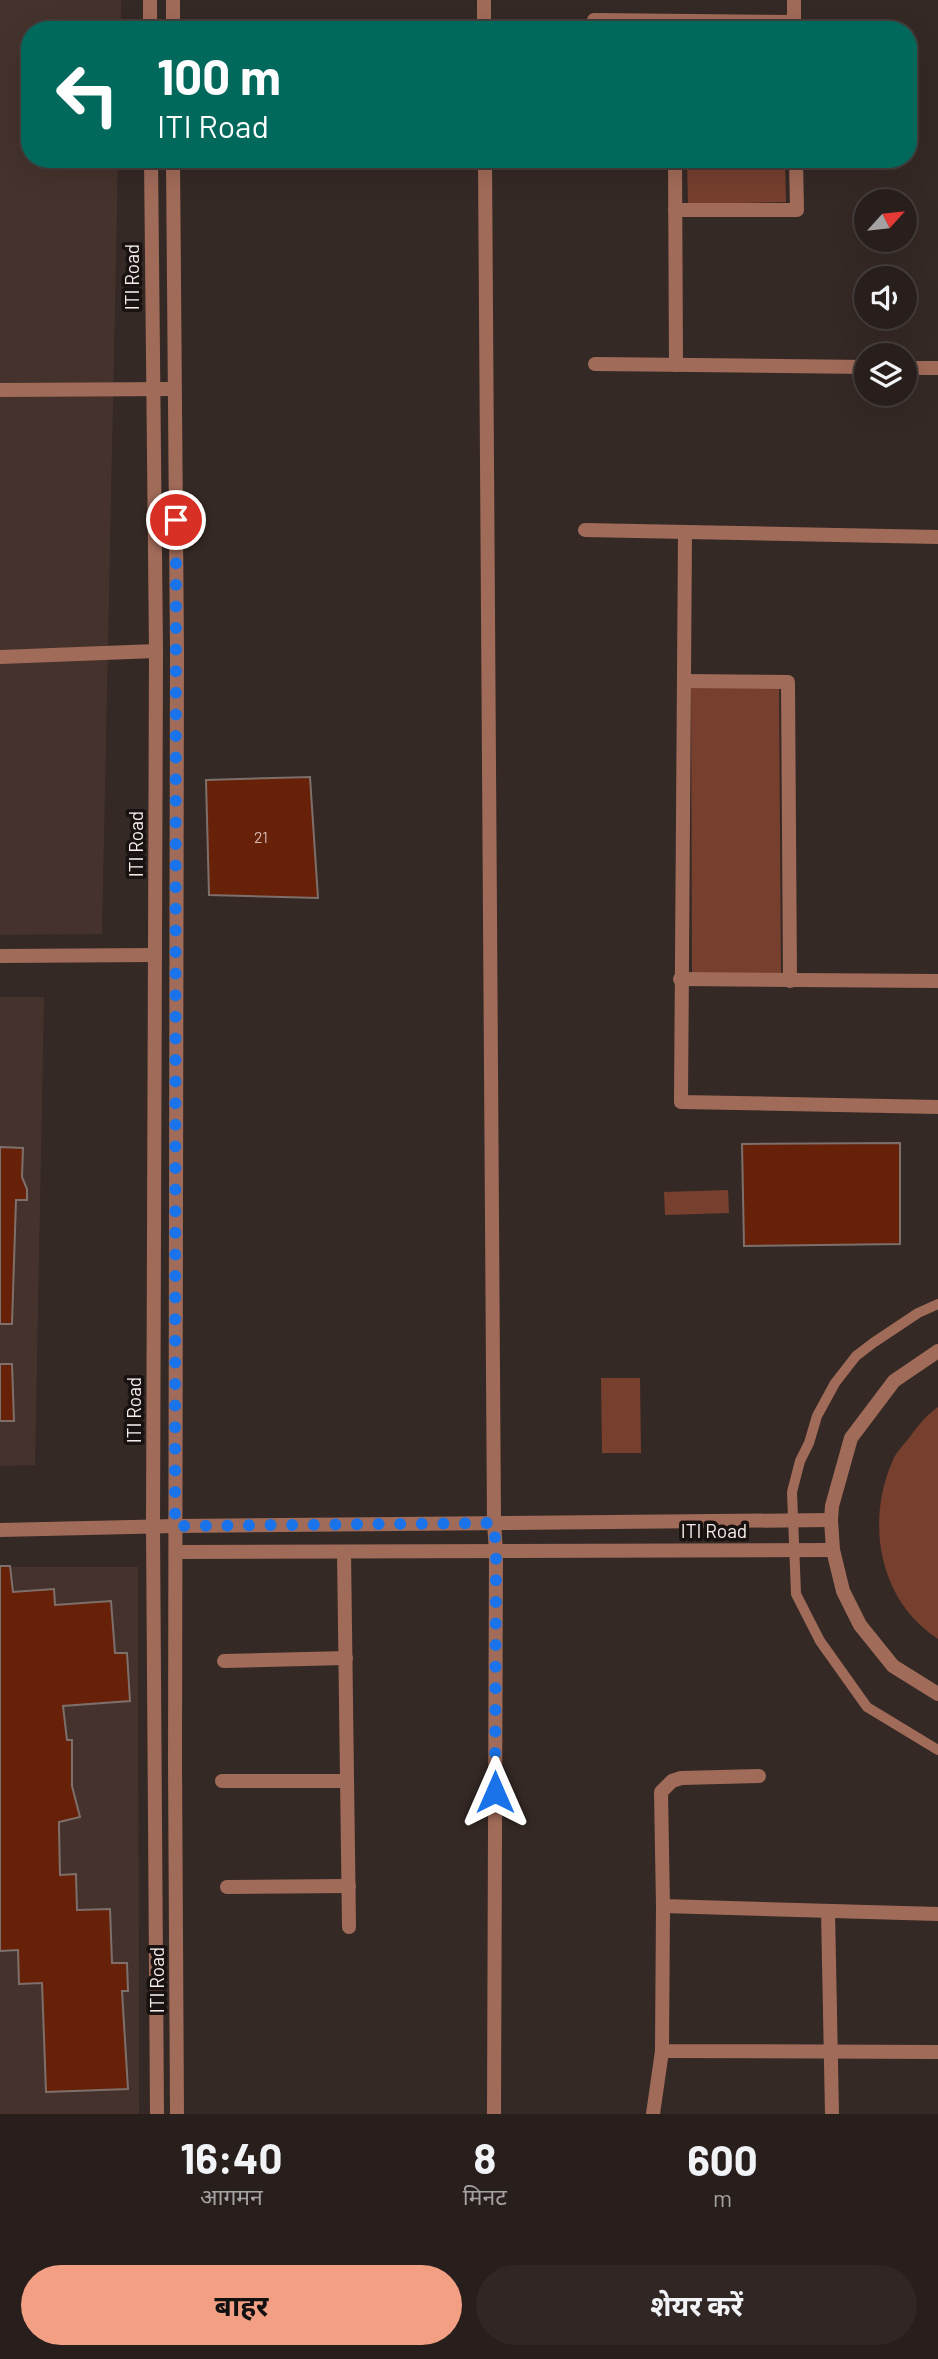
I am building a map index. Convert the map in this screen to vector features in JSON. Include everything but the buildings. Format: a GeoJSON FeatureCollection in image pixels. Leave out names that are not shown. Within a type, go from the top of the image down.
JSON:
{"type":"FeatureCollection","features":[{"type":"Feature","properties":{"kind":"street"},"geometry":{"type":"LineString","coordinates":[[150,0],[150,21]]}},
{"type":"Feature","properties":{"kind":"street"},"geometry":{"type":"LineString","coordinates":[[173,0],[173,21]]}},
{"type":"Feature","properties":{"kind":"street"},"geometry":{"type":"LineString","coordinates":[[484,0],[484,21]]}},
{"type":"Feature","properties":{"kind":"street"},"geometry":{"type":"LineString","coordinates":[[794,0],[794,21]]}},
{"type":"Feature","properties":{"kind":"street"},"geometry":{"type":"LineString","coordinates":[[594,20],[610,21]]}},
{"type":"Feature","properties":{"kind":"street","name":"ITI Road"},"geometry":{"type":"LineString","coordinates":[[151,168],[156,651],[153,1528],[157,2114]]}},
{"type":"Feature","properties":{"kind":"street","name":"ITI Road"},"geometry":{"type":"LineString","coordinates":[[173,168],[177,651],[177,2114]]}},
{"type":"Feature","properties":{"kind":"street"},"geometry":{"type":"LineString","coordinates":[[485,168],[496,1551],[494,2114]]}},
{"type":"Feature","properties":{"kind":"street"},"geometry":{"type":"LineString","coordinates":[[675,168],[676,365]]}},
{"type":"Feature","properties":{"kind":"street"},"geometry":{"type":"LineString","coordinates":[[675,210],[797,210],[796,168]]}},
{"type":"Feature","properties":{"kind":"street"},"geometry":{"type":"LineString","coordinates":[[595,364],[854,367]]}},
{"type":"Feature","properties":{"kind":"street"},"geometry":{"type":"LineString","coordinates":[[917,368],[938,368]]}},
{"type":"Feature","properties":{"kind":"street"},"geometry":{"type":"LineString","coordinates":[[0,390],[174,389]]}},
{"type":"Feature","properties":{"kind":"street"},"geometry":{"type":"LineString","coordinates":[[585,530],[938,537]]}},
{"type":"Feature","properties":{"kind":"street"},"geometry":{"type":"LineString","coordinates":[[685,533],[681,1102],[938,1107]]}},
{"type":"Feature","properties":{"kind":"street"},"geometry":{"type":"LineString","coordinates":[[0,657],[156,651]]}},
{"type":"Feature","properties":{"kind":"street"},"geometry":{"type":"LineString","coordinates":[[684,681],[788,682],[790,981]]}},
{"type":"Feature","properties":{"kind":"street"},"geometry":{"type":"LineString","coordinates":[[0,956],[155,955]]}},
{"type":"Feature","properties":{"kind":"street"},"geometry":{"type":"LineString","coordinates":[[680,979],[938,981]]}},
{"type":"Feature","properties":{"kind":"street"},"geometry":{"type":"LineString","coordinates":[[938,1351],[894,1381],[851,1438],[832,1506],[831,1520],[833,1550],[844,1591],[860,1625],[893,1665],[938,1694]]}},
{"type":"Feature","properties":{"kind":"street","name":"ITI Road"},"geometry":{"type":"LineString","coordinates":[[175,1526],[831,1520]]}},
{"type":"Feature","properties":{"kind":"street"},"geometry":{"type":"LineString","coordinates":[[0,1530],[175,1526]]}},
{"type":"Feature","properties":{"kind":"street","name":"ITI Road"},"geometry":{"type":"LineString","coordinates":[[176,1552],[833,1550]]}},
{"type":"Feature","properties":{"kind":"street"},"geometry":{"type":"LineString","coordinates":[[344,1552],[349,1927]]}},
{"type":"Feature","properties":{"kind":"street"},"geometry":{"type":"LineString","coordinates":[[224,1661],[346,1658]]}},
{"type":"Feature","properties":{"kind":"street"},"geometry":{"type":"LineString","coordinates":[[653,2114],[662,2051],[661,1792],[666,1785],[681,1778],[759,1776]]}},
{"type":"Feature","properties":{"kind":"street"},"geometry":{"type":"LineString","coordinates":[[222,1781],[347,1781]]}},
{"type":"Feature","properties":{"kind":"street"},"geometry":{"type":"LineString","coordinates":[[227,1887],[349,1886]]}},
{"type":"Feature","properties":{"kind":"street"},"geometry":{"type":"LineString","coordinates":[[663,1906],[938,1914]]}},
{"type":"Feature","properties":{"kind":"street"},"geometry":{"type":"LineString","coordinates":[[828,1911],[832,2114]]}},
{"type":"Feature","properties":{"kind":"street"},"geometry":{"type":"LineString","coordinates":[[662,2051],[938,2052]]}},
{"type":"Feature","properties":{"kind":"lane"},"geometry":{"type":"LineString","coordinates":[[938,1304],[918,1313],[856,1356],[835,1383],[817,1416],[792,1492],[796,1594],[820,1641],[867,1707],[938,1750]]}},
{"type":"Feature","properties":{"kind":"shaded area"},"geometry":{"type":"Polygon","coordinates":[[[0,0],[121,0],[121,21],[21,21],[21,168],[118,168],[102,934],[0,935],[0,0]]]}},
{"type":"Feature","properties":{"kind":"shaded area"},"geometry":{"type":"Polygon","coordinates":[[[687,168],[785,168],[786,202],[688,204],[687,168]]]}},
{"type":"Feature","properties":{"kind":"shaded area"},"geometry":{"type":"Polygon","coordinates":[[[779,686],[781,974],[692,974],[691,687],[779,686]]]}},
{"type":"Feature","properties":{"kind":"shaded area"},"geometry":{"type":"Polygon","coordinates":[[[0,997],[44,997],[35,1465],[0,1466],[0,997]]]}},
{"type":"Feature","properties":{"kind":"shaded area"},"geometry":{"type":"Polygon","coordinates":[[[728,1190],[729,1213],[665,1215],[664,1192],[728,1190]]]}},
{"type":"Feature","properties":{"kind":"shaded area"},"geometry":{"type":"Polygon","coordinates":[[[601,1378],[640,1378],[641,1453],[602,1453],[601,1378]]]}},
{"type":"Feature","properties":{"kind":"shaded area"},"geometry":{"type":"Polygon","coordinates":[[[938,1407],[938,1639],[918,1623],[902,1604],[890,1582],[879,1534],[884,1484],[893,1460],[922,1421],[938,1407]]]}},
{"type":"Feature","properties":{"kind":"shaded area"},"geometry":{"type":"Polygon","coordinates":[[[0,1567],[138,1567],[139,2114],[0,2114],[0,1567]]]}},
{"type":"Feature","properties":{"kind":"route"},"geometry":{"type":"LineString","coordinates":[[176,520],[175,1526],[494,1523],[495,1792]]}}]}
